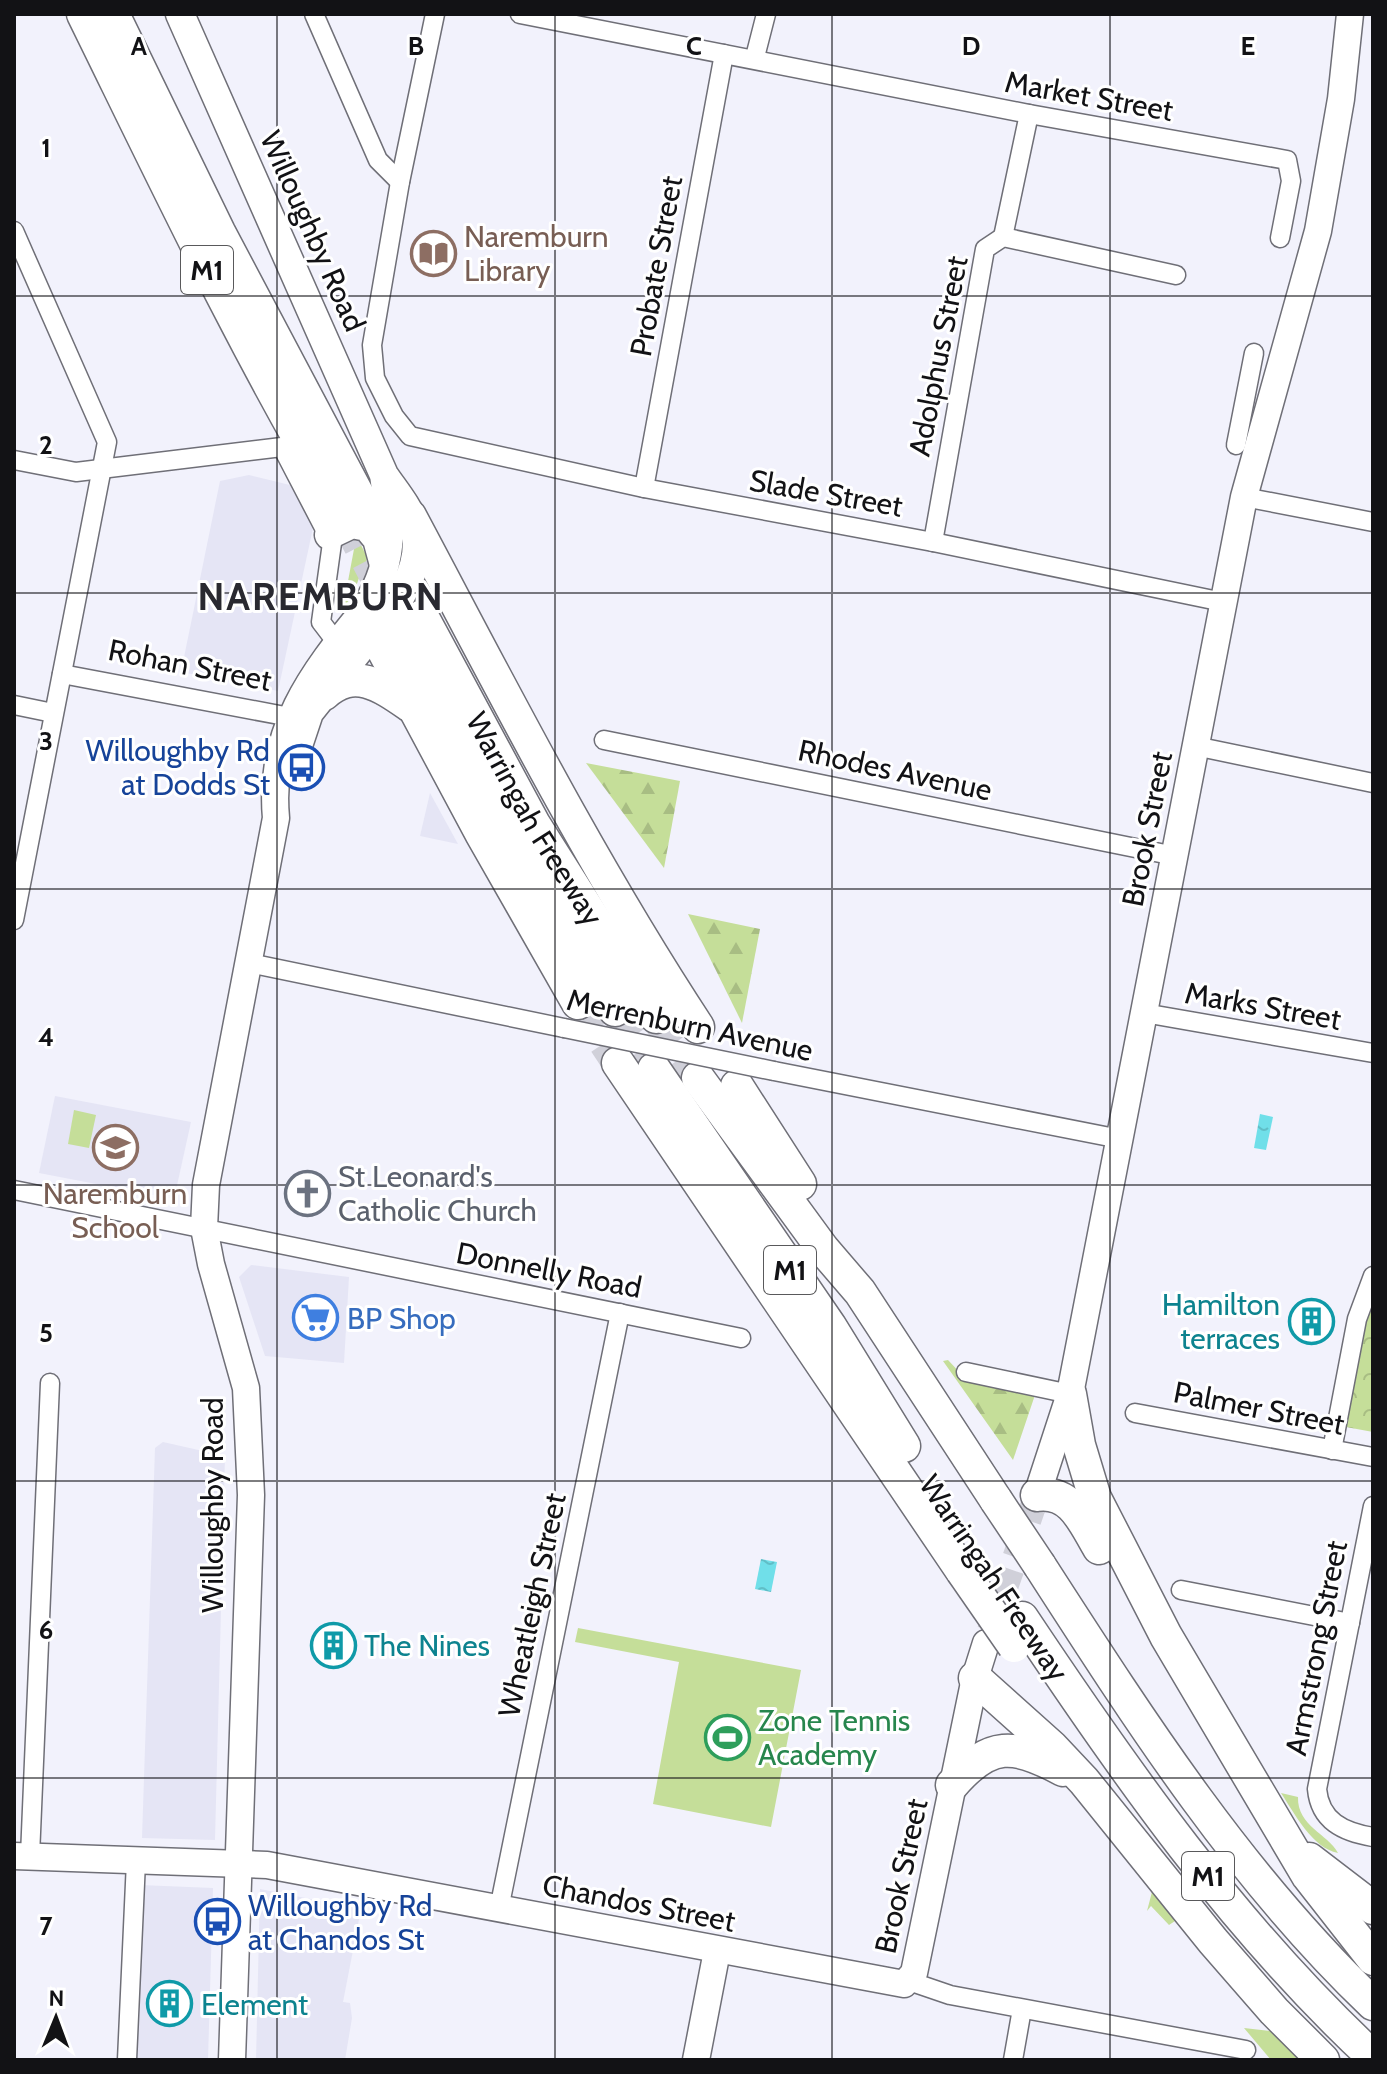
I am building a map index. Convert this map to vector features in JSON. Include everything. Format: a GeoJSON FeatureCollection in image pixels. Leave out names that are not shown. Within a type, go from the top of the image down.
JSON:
{"type":"FeatureCollection","features":[{"type":"Feature","properties":{"kind":"highway","name":"M1"},"geometry":{"type":"LineString","coordinates":[[83,14],[190,236],[287,421],[346,520]]}},
{"type":"Feature","properties":{"kind":"highway","name":"M1"},"geometry":{"type":"LineString","coordinates":[[113,14],[219,232],[346,520]]}},
{"type":"Feature","properties":{"kind":"highway"},"geometry":{"type":"LineString","coordinates":[[410,516],[552,786],[638,935],[698,1027]]}},
{"type":"Feature","properties":{"kind":"highway"},"geometry":{"type":"LineString","coordinates":[[390,622],[411,706],[571,1016]]}},
{"type":"Feature","properties":{"kind":"highway","name":"Warringah Freeway"},"geometry":{"type":"LineString","coordinates":[[390,622],[542,891],[615,1010]]}},
{"type":"Feature","properties":{"kind":"highway","name":"Warringah Freeway"},"geometry":{"type":"LineString","coordinates":[[390,622],[534,824],[656,1017]]}},
{"type":"Feature","properties":{"kind":"highway"},"geometry":{"type":"LineString","coordinates":[[324,694],[340,682],[365,680],[411,706]]}},
{"type":"Feature","properties":{"kind":"highway"},"geometry":{"type":"LineString","coordinates":[[618,1063],[967,1561]]}},
{"type":"Feature","properties":{"kind":"highway","name":"Warringah Freeway"},"geometry":{"type":"LineString","coordinates":[[654,1069],[830,1326],[967,1561],[1007,1636],[1094,1727],[1251,1930],[1373,2057]]}},
{"type":"Feature","properties":{"kind":"highway","name":"Warringah Freeway"},"geometry":{"type":"LineString","coordinates":[[698,1078],[823,1249],[860,1292],[1204,1811],[1312,1943],[1373,2004]]}},
{"type":"Feature","properties":{"kind":"highway"},"geometry":{"type":"LineString","coordinates":[[737,1086],[859,1270],[860,1292]]}},
{"type":"Feature","properties":{"kind":"highway"},"geometry":{"type":"LineString","coordinates":[[1070,1394],[1079,1445],[1095,1498],[1166,1636],[1270,1815],[1329,1905],[1373,1959]]}},
{"type":"Feature","properties":{"kind":"highway"},"geometry":{"type":"LineString","coordinates":[[1037,1495],[1059,1495],[1070,1503],[1149,1627],[1166,1636]]}},
{"type":"Feature","properties":{"kind":"highway"},"geometry":{"type":"LineString","coordinates":[[975,1678],[1052,1747],[1084,1781],[1213,1941],[1274,2011],[1323,2060]]}},
{"type":"Feature","properties":{"kind":"highway"},"geometry":{"type":"LineString","coordinates":[[952,1785],[981,1757],[1005,1750],[1038,1757],[1084,1781]]}},
{"type":"Feature","properties":{"kind":"highway"},"geometry":{"type":"LineString","coordinates":[[1270,1815],[1306,1858],[1373,1908]]}},
{"type":"Feature","properties":{"kind":"main road","name":"Willoughby Road"},"geometry":{"type":"LineString","coordinates":[[180,14],[384,475],[410,516],[416,546],[410,575],[390,622],[298,719]]}},
{"type":"Feature","properties":{"kind":"main road","name":"Brook Street"},"geometry":{"type":"LineString","coordinates":[[1037,1495],[1070,1394],[1244,497],[1258,397],[1318,231],[1341,99],[1350,14]]}},
{"type":"Feature","properties":{"kind":"main road","name":"Willoughby Road"},"geometry":{"type":"LineString","coordinates":[[384,475],[391,533],[386,569],[390,622]]}},
{"type":"Feature","properties":{"kind":"main road"},"geometry":{"type":"LineString","coordinates":[[346,520],[367,527],[375,535],[386,569]]}},
{"type":"Feature","properties":{"kind":"main road","name":"Willoughby Road"},"geometry":{"type":"LineString","coordinates":[[232,2060],[251,1495],[243,1372],[211,1264],[204,1228],[206,1185],[276,818],[275,786],[298,719],[302,690],[337,643],[390,622]]}},
{"type":"Feature","properties":{"kind":"main road","name":"Brook Street"},"geometry":{"type":"LineString","coordinates":[[909,1981],[975,1678],[1007,1636]]}},
{"type":"Feature","properties":{"kind":"main road","name":"Chandos Street"},"geometry":{"type":"LineString","coordinates":[[22,1856],[267,1865],[889,1984],[909,1981]]}},
{"type":"Feature","properties":{"kind":"main road"},"geometry":{"type":"LineString","coordinates":[[696,2060],[717,1951]]}},
{"type":"Feature","properties":{"kind":"street"},"geometry":{"type":"LineString","coordinates":[[314,14],[378,160],[400,182]]}},
{"type":"Feature","properties":{"kind":"street"},"geometry":{"type":"LineString","coordinates":[[400,182],[435,14]]}},
{"type":"Feature","properties":{"kind":"street","name":"Market Street"},"geometry":{"type":"LineString","coordinates":[[520,14],[724,54],[755,57],[1029,114],[1287,160],[1291,181],[1280,238]]}},
{"type":"Feature","properties":{"kind":"street"},"geometry":{"type":"LineString","coordinates":[[755,57],[766,14]]}},
{"type":"Feature","properties":{"kind":"street","name":"Probate Street"},"geometry":{"type":"LineString","coordinates":[[644,488],[724,54]]}},
{"type":"Feature","properties":{"kind":"street","name":"Adolphus Street"},"geometry":{"type":"LineString","coordinates":[[933,542],[985,249],[1003,237],[1029,114]]}},
{"type":"Feature","properties":{"kind":"street","name":"Slade Street"},"geometry":{"type":"LineString","coordinates":[[400,182],[371,363],[394,416],[410,436],[644,488],[933,542],[1223,602]]}},
{"type":"Feature","properties":{"kind":"street"},"geometry":{"type":"LineString","coordinates":[[14,231],[107,442],[14,920]]}},
{"type":"Feature","properties":{"kind":"street","name":"Adolphus Street"},"geometry":{"type":"LineString","coordinates":[[1003,237],[1176,275]]}},
{"type":"Feature","properties":{"kind":"street"},"geometry":{"type":"LineString","coordinates":[[1236,445],[1258,397],[1254,353]]}},
{"type":"Feature","properties":{"kind":"street"},"geometry":{"type":"LineString","coordinates":[[14,460],[76,472],[282,447],[346,520],[332,547],[321,622],[337,643]]}},
{"type":"Feature","properties":{"kind":"street"},"geometry":{"type":"LineString","coordinates":[[1244,497],[1373,522]]}},
{"type":"Feature","properties":{"kind":"street","name":"Rohan Street"},"geometry":{"type":"LineString","coordinates":[[62,674],[298,719]]}},
{"type":"Feature","properties":{"kind":"street"},"geometry":{"type":"LineString","coordinates":[[14,705],[53,713]]}},
{"type":"Feature","properties":{"kind":"street","name":"Rhodes Avenue"},"geometry":{"type":"LineString","coordinates":[[604,740],[1175,856]]}},
{"type":"Feature","properties":{"kind":"street"},"geometry":{"type":"LineString","coordinates":[[1195,746],[1373,783]]}},
{"type":"Feature","properties":{"kind":"street","name":"Merrenburn Avenue"},"geometry":{"type":"LineString","coordinates":[[249,963],[571,1016],[774,1071],[1120,1139]]}},
{"type":"Feature","properties":{"kind":"street","name":"Marks Street"},"geometry":{"type":"LineString","coordinates":[[1144,1013],[1373,1053]]}},
{"type":"Feature","properties":{"kind":"street","name":"Donnelly Road"},"geometry":{"type":"LineString","coordinates":[[14,1190],[741,1338]]}},
{"type":"Feature","properties":{"kind":"street"},"geometry":{"type":"LineString","coordinates":[[1332,1450],[1357,1319],[1373,1276]]}},
{"type":"Feature","properties":{"kind":"street","name":"Wheatleigh Street"},"geometry":{"type":"LineString","coordinates":[[499,1909],[620,1313]]}},
{"type":"Feature","properties":{"kind":"street"},"geometry":{"type":"LineString","coordinates":[[966,1372],[1070,1394]]}},
{"type":"Feature","properties":{"kind":"street"},"geometry":{"type":"LineString","coordinates":[[22,1856],[50,1383]]}},
{"type":"Feature","properties":{"kind":"street","name":"Palmer Street"},"geometry":{"type":"LineString","coordinates":[[1135,1413],[1373,1457]]}},
{"type":"Feature","properties":{"kind":"street","name":"Armstrong Street"},"geometry":{"type":"LineString","coordinates":[[1373,1506],[1319,1773],[1318,1802],[1334,1824],[1373,1837]]}},
{"type":"Feature","properties":{"kind":"street"},"geometry":{"type":"LineString","coordinates":[[1181,1590],[1350,1623]]}},
{"type":"Feature","properties":{"kind":"street"},"geometry":{"type":"LineString","coordinates":[[127,2060],[136,1861]]}},
{"type":"Feature","properties":{"kind":"street","name":"Chandos Street"},"geometry":{"type":"LineString","coordinates":[[909,1981],[950,1995],[1246,2050]]}},
{"type":"Feature","properties":{"kind":"street"},"geometry":{"type":"LineString","coordinates":[[1013,2060],[1022,2009]]}},
{"type":"Feature","properties":{"kind":"shaded area"},"geometry":{"type":"Polygon","coordinates":[[[249,475],[290,485],[313,528],[278,691],[181,672],[220,481],[249,475]]]}},
{"type":"Feature","properties":{"kind":"shaded area"},"geometry":{"type":"Polygon","coordinates":[[[430,793],[458,844],[420,836],[430,793]]]}},
{"type":"Feature","properties":{"kind":"shaded area","name":"Naremburn School"},"geometry":{"type":"Polygon","coordinates":[[[55,1096],[191,1122],[174,1199],[39,1173],[55,1096]]]}},
{"type":"Feature","properties":{"kind":"shaded area"},"geometry":{"type":"Polygon","coordinates":[[[251,1265],[349,1277],[344,1363],[265,1356],[239,1277],[251,1265]]]}},
{"type":"Feature","properties":{"kind":"shaded area"},"geometry":{"type":"Polygon","coordinates":[[[163,1442],[225,1456],[215,1840],[142,1838],[155,1448],[163,1442]]]}},
{"type":"Feature","properties":{"kind":"shaded area"},"geometry":{"type":"Polygon","coordinates":[[[140,1885],[213,1888],[208,2060],[136,2060],[140,1885]]]}},
{"type":"Feature","properties":{"kind":"shaded area"},"geometry":{"type":"Polygon","coordinates":[[[260,1889],[361,1909],[343,2002],[350,2003],[352,2018],[345,2060],[256,2060],[260,1889]]]}},
{"type":"Feature","properties":{"kind":"green space"},"geometry":{"type":"Polygon","coordinates":[[[344,544],[361,545],[367,557],[364,577],[359,578],[353,595],[343,608],[354,549],[344,544]]]}},
{"type":"Feature","properties":{"kind":"green space"},"geometry":{"type":"Polygon","coordinates":[[[586,763],[680,781],[664,868],[586,763]]]}},
{"type":"Feature","properties":{"kind":"green space"},"geometry":{"type":"Polygon","coordinates":[[[688,914],[760,929],[742,1023],[688,914]]]}},
{"type":"Feature","properties":{"kind":"green space"},"geometry":{"type":"Polygon","coordinates":[[[74,1110],[96,1115],[89,1148],[68,1144],[74,1110]]]}},
{"type":"Feature","properties":{"kind":"green space"},"geometry":{"type":"Polygon","coordinates":[[[1373,1300],[1373,1432],[1346,1427],[1364,1326],[1373,1300]]]}},
{"type":"Feature","properties":{"kind":"green space"},"geometry":{"type":"Polygon","coordinates":[[[948,1360],[963,1376],[1036,1392],[1013,1460],[943,1361],[948,1360]]]}},
{"type":"Feature","properties":{"kind":"green space","name":"Zone Tennis Academy"},"geometry":{"type":"Polygon","coordinates":[[[578,1628],[801,1670],[771,1827],[653,1804],[679,1662],[575,1642],[578,1628]]]}},
{"type":"Feature","properties":{"kind":"green space"},"geometry":{"type":"Polygon","coordinates":[[[1281,1793],[1298,1797],[1302,1815],[1338,1853],[1312,1837],[1281,1793]]]}},
{"type":"Feature","properties":{"kind":"green space"},"geometry":{"type":"Polygon","coordinates":[[[1153,1888],[1178,1919],[1169,1925],[1151,1906],[1147,1911],[1153,1888]]]}},
{"type":"Feature","properties":{"kind":"green space"},"geometry":{"type":"Polygon","coordinates":[[[1255,2003],[1303,2060],[1271,2060],[1244,2028],[1270,2031],[1250,2008],[1255,2003]]]}},
{"type":"Feature","properties":{"kind":"water"},"geometry":{"type":"Polygon","coordinates":[[[1260,1114],[1273,1117],[1266,1150],[1254,1148],[1260,1114]]]}},
{"type":"Feature","properties":{"kind":"water"},"geometry":{"type":"Polygon","coordinates":[[[761,1559],[777,1562],[771,1592],[755,1589],[761,1559]]]}},
{"type":"Feature","properties":{"kind":"tunnel"},"geometry":{"type":"LineString","coordinates":[[345,518],[389,602]]}},
{"type":"Feature","properties":{"kind":"tunnel"},"geometry":{"type":"LineString","coordinates":[[578,1003],[618,1063]]}},
{"type":"Feature","properties":{"kind":"tunnel"},"geometry":{"type":"LineString","coordinates":[[615,1010],[654,1069]]}},
{"type":"Feature","properties":{"kind":"tunnel"},"geometry":{"type":"LineString","coordinates":[[656,1017],[698,1078]]}},
{"type":"Feature","properties":{"kind":"tunnel"},"geometry":{"type":"LineString","coordinates":[[990,1631],[1037,1495]]}},
{"type":"Feature","properties":{"kind":"place","name":"Naremburn Library"},"geometry":{"type":"Point","coordinates":[433,253]}},
{"type":"Feature","properties":{"kind":"place","name":"Willoughby Rd at Dodds St"},"geometry":{"type":"Point","coordinates":[301,767]}},
{"type":"Feature","properties":{"kind":"place","name":"Naremburn School"},"geometry":{"type":"Point","coordinates":[115,1147]}},
{"type":"Feature","properties":{"kind":"place","name":"St Leonard's Catholic Church"},"geometry":{"type":"Point","coordinates":[307,1193]}},
{"type":"Feature","properties":{"kind":"place","name":"BP Shop"},"geometry":{"type":"Point","coordinates":[316,1318]}},
{"type":"Feature","properties":{"kind":"place","name":"Hamilton terraces"},"geometry":{"type":"Point","coordinates":[1311,1321]}},
{"type":"Feature","properties":{"kind":"place","name":"The Nines"},"geometry":{"type":"Point","coordinates":[333,1645]}},
{"type":"Feature","properties":{"kind":"place","name":"Zone Tennis Academy"},"geometry":{"type":"Point","coordinates":[727,1737]}},
{"type":"Feature","properties":{"kind":"place","name":"Willoughby Rd at Chandos St"},"geometry":{"type":"Point","coordinates":[217,1922]}},
{"type":"Feature","properties":{"kind":"place","name":"Element"},"geometry":{"type":"Point","coordinates":[170,2004]}},
{"type":"Feature","properties":{"kind":"district","name":"NAREMBURN"},"geometry":{"type":"Point","coordinates":[321,596]}}]}
